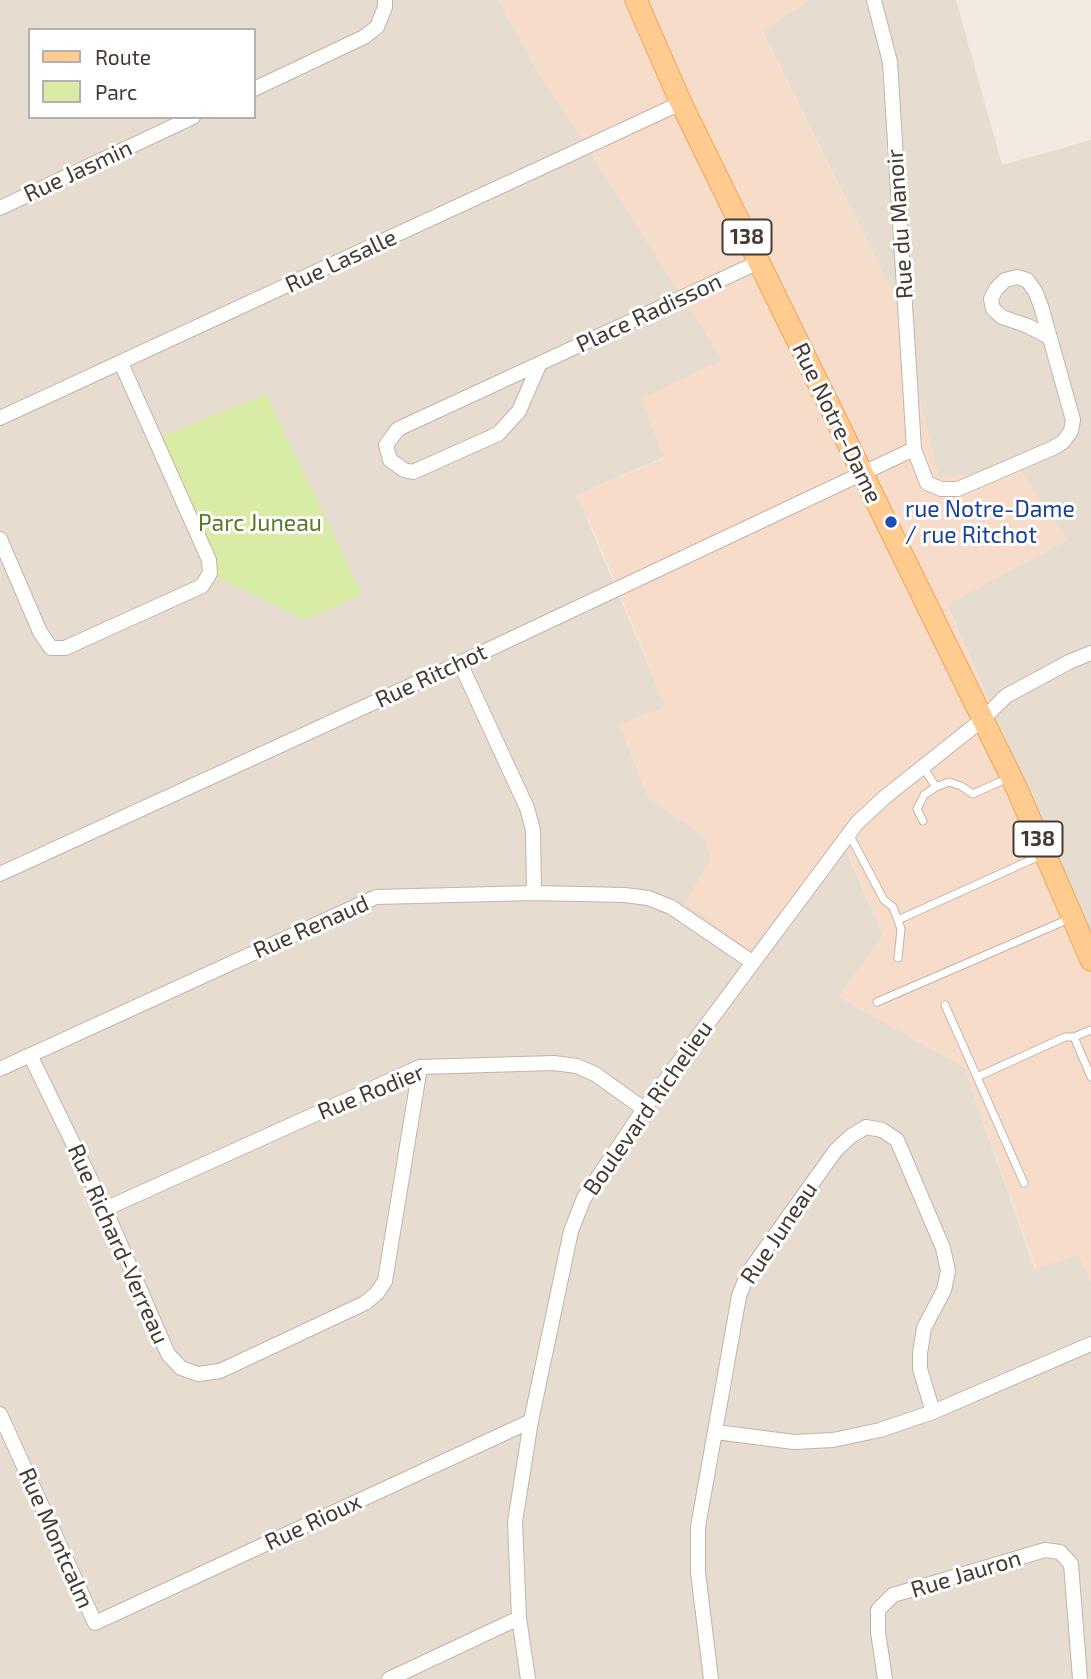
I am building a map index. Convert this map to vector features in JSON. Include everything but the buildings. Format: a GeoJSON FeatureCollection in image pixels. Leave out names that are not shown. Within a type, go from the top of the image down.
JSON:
{"type":"FeatureCollection","features":[{"type":"Feature","properties":{"kind":"main road","name":"Rue Notre-Dame"},"geometry":{"type":"LineString","coordinates":[[636,0],[681,103],[860,474],[983,719],[1091,960]]}},
{"type":"Feature","properties":{"kind":"street"},"geometry":{"type":"LineString","coordinates":[[256,88],[363,37],[377,27],[385,0]]}},
{"type":"Feature","properties":{"kind":"street","name":"Rue du Manoir"},"geometry":{"type":"LineString","coordinates":[[874,0],[890,62],[914,449],[926,483],[941,489],[958,489],[1063,442],[1071,431],[1073,420],[1049,337]]}},
{"type":"Feature","properties":{"kind":"street","name":"Rue Lasalle"},"geometry":{"type":"LineString","coordinates":[[0,418],[681,103]]}},
{"type":"Feature","properties":{"kind":"street","name":"Rue Jasmin"},"geometry":{"type":"LineString","coordinates":[[0,208],[189,119]]}},
{"type":"Feature","properties":{"kind":"street","name":"Place Radisson"},"geometry":{"type":"LineString","coordinates":[[539,365],[519,411],[498,434],[413,472],[404,470],[390,460],[386,445],[398,429],[760,262]]}},
{"type":"Feature","properties":{"kind":"street"},"geometry":{"type":"LineString","coordinates":[[1017,277],[1027,280],[1035,291],[1049,337],[1002,317],[993,310],[991,299],[1005,280],[1017,277]]}},
{"type":"Feature","properties":{"kind":"street"},"geometry":{"type":"LineString","coordinates":[[0,539],[40,632],[51,648],[65,648],[202,586],[210,573],[209,559],[121,363]]}},
{"type":"Feature","properties":{"kind":"street","name":"Rue Ritchot"},"geometry":{"type":"LineString","coordinates":[[0,874],[460,663],[914,449]]}},
{"type":"Feature","properties":{"kind":"street","name":"Boulevard Richelieu"},"geometry":{"type":"LineString","coordinates":[[528,1679],[519,1618],[515,1522],[531,1421],[571,1231],[584,1198],[644,1109],[849,834],[885,797],[983,719],[1006,696],[1091,653]]}},
{"type":"Feature","properties":{"kind":"street"},"geometry":{"type":"LineString","coordinates":[[460,663],[527,808],[533,830],[534,892]]}},
{"type":"Feature","properties":{"kind":"street","name":"Rue Renaud"},"geometry":{"type":"LineString","coordinates":[[0,1069],[376,897],[534,892],[648,898],[671,907],[752,962]]}},
{"type":"Feature","properties":{"kind":"street","name":"Rue Richard-Verreau"},"geometry":{"type":"LineString","coordinates":[[30,1055],[105,1209],[168,1354],[181,1368],[198,1374],[220,1371],[365,1303],[377,1293],[385,1281],[420,1067]]}},
{"type":"Feature","properties":{"kind":"street","name":"Rue Rodier"},"geometry":{"type":"LineString","coordinates":[[105,1209],[420,1067],[554,1063],[577,1066],[595,1074],[644,1109]]}},
{"type":"Feature","properties":{"kind":"street","name":"Rue Juneau"},"geometry":{"type":"LineString","coordinates":[[711,1679],[698,1572],[698,1527],[739,1296],[748,1273],[836,1150],[866,1127],[882,1130],[897,1140],[943,1248],[948,1271],[944,1290],[924,1328],[920,1353],[920,1369],[933,1412]]}},
{"type":"Feature","properties":{"kind":"street"},"geometry":{"type":"LineString","coordinates":[[716,1432],[794,1442],[833,1440],[880,1430],[933,1412],[1091,1344]]}},
{"type":"Feature","properties":{"kind":"street","name":"Rue Montcalm"},"geometry":{"type":"LineString","coordinates":[[0,1413],[95,1623]]}},
{"type":"Feature","properties":{"kind":"street","name":"Rue Rioux"},"geometry":{"type":"LineString","coordinates":[[95,1623],[531,1421]]}},
{"type":"Feature","properties":{"kind":"street","name":"Rue Jauron"},"geometry":{"type":"LineString","coordinates":[[885,1679],[880,1655],[878,1610],[893,1595],[1045,1550],[1060,1552],[1071,1564],[1080,1679]]}},
{"type":"Feature","properties":{"kind":"street"},"geometry":{"type":"LineString","coordinates":[[388,1679],[519,1618]]}},
{"type":"Feature","properties":{"kind":"lane"},"geometry":{"type":"LineString","coordinates":[[923,767],[936,787]]}},
{"type":"Feature","properties":{"kind":"lane"},"geometry":{"type":"LineString","coordinates":[[923,821],[917,810],[924,795],[936,787],[949,782],[973,794],[1010,776]]}},
{"type":"Feature","properties":{"kind":"lane"},"geometry":{"type":"LineString","coordinates":[[849,834],[884,900],[893,906],[901,929],[898,958]]}},
{"type":"Feature","properties":{"kind":"lane"},"geometry":{"type":"LineString","coordinates":[[898,920],[1045,854]]}},
{"type":"Feature","properties":{"kind":"lane"},"geometry":{"type":"LineString","coordinates":[[877,1002],[1072,918]]}},
{"type":"Feature","properties":{"kind":"lane"},"geometry":{"type":"LineString","coordinates":[[945,1005],[1024,1183]]}},
{"type":"Feature","properties":{"kind":"lane"},"geometry":{"type":"LineString","coordinates":[[977,1077],[1065,1037],[1074,1037],[1091,1030]]}},
{"type":"Feature","properties":{"kind":"lane"},"geometry":{"type":"LineString","coordinates":[[1074,1037],[1091,1077]]}},
{"type":"Feature","properties":{"kind":"shaded area"},"geometry":{"type":"Polygon","coordinates":[[[0,0],[498,0],[535,66],[723,360],[664,457],[577,495],[666,707],[620,725],[648,797],[704,836],[711,858],[840,836],[883,935],[839,997],[964,1067],[1035,1269],[1078,1254],[1091,1281],[1091,1679],[0,1679],[0,0]]]}},
{"type":"Feature","properties":{"kind":"shaded area"},"geometry":{"type":"Polygon","coordinates":[[[498,0],[810,0],[762,31],[897,302],[938,477],[1020,471],[1067,540],[947,605],[1091,935],[1091,1281],[1078,1254],[1036,1269],[964,1067],[839,997],[883,935],[841,836],[749,950],[685,903],[711,858],[704,836],[648,797],[620,724],[666,707],[577,495],[664,458],[641,398],[723,360],[535,66],[498,0]]]}},
{"type":"Feature","properties":{"kind":"shaded area"},"geometry":{"type":"Polygon","coordinates":[[[810,0],[956,0],[1002,165],[1091,140],[1091,935],[947,604],[1067,540],[1020,471],[938,477],[897,302],[762,30],[810,0]]]}},
{"type":"Feature","properties":{"kind":"green space","name":"Parc Juneau"},"geometry":{"type":"Polygon","coordinates":[[[266,394],[362,594],[305,620],[210,573],[155,439],[266,394]]]}},
{"type":"Feature","properties":{"kind":"place","name":"rue Notre-Dame / rue Ritchot"},"geometry":{"type":"Point","coordinates":[891,522]}}]}
